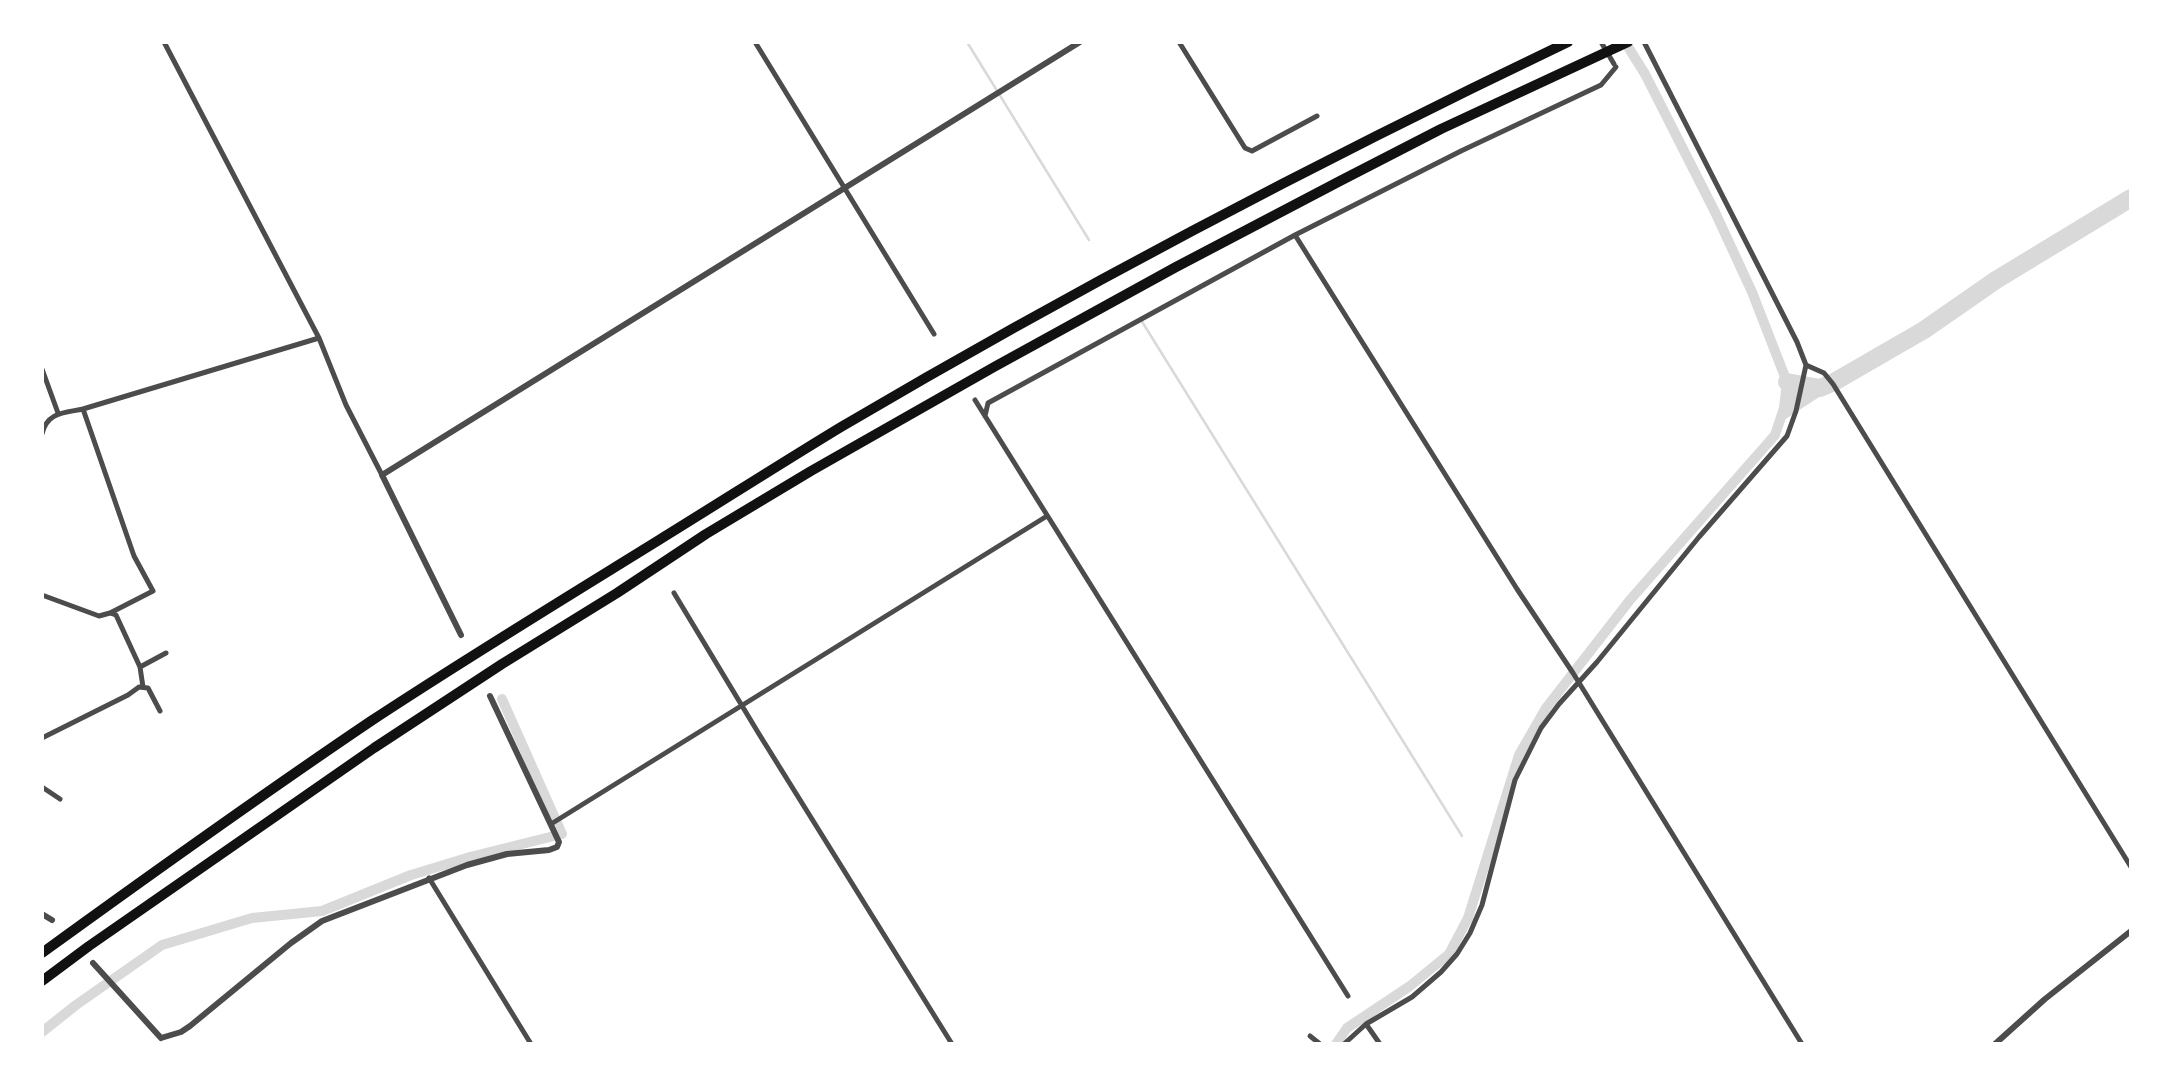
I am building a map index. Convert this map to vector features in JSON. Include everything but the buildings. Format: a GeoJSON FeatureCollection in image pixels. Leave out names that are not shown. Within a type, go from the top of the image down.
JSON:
{"type":"FeatureCollection","features":[{"type":"Feature","properties":{"kind":"highway"},"geometry":{"type":"LineString","coordinates":[[42,953],[244,808],[371,722],[577,590],[841,428],[1064,300],[1380,133],[1568,42]]}},
{"type":"Feature","properties":{"kind":"highway"},"geometry":{"type":"LineString","coordinates":[[42,981],[374,748],[706,534],[811,471],[994,367],[1258,224],[1441,129],[1628,42]]}},
{"type":"Feature","properties":{"kind":"street"},"geometry":{"type":"LineString","coordinates":[[164,42],[319,338],[346,405],[461,635]]}},
{"type":"Feature","properties":{"kind":"street"},"geometry":{"type":"LineString","coordinates":[[755,42],[934,334]]}},
{"type":"Feature","properties":{"kind":"street"},"geometry":{"type":"LineString","coordinates":[[382,475],[1080,42]]}},
{"type":"Feature","properties":{"kind":"street"},"geometry":{"type":"LineString","coordinates":[[1179,42],[1245,148],[1252,151],[1317,116]]}},
{"type":"Feature","properties":{"kind":"street"},"geometry":{"type":"LineString","coordinates":[[985,416],[988,403],[1295,235],[1461,151],[1601,85],[1615,66],[1601,42]]}},
{"type":"Feature","properties":{"kind":"street"},"geometry":{"type":"LineString","coordinates":[[1344,1044],[1366,1024],[1412,997],[1457,954],[1482,905],[1515,780],[1541,728],[1699,537],[1787,436],[1796,411],[1806,365],[1797,342],[1644,42]]}},
{"type":"Feature","properties":{"kind":"street"},"geometry":{"type":"LineString","coordinates":[[1295,235],[1578,682],[1802,1044]]}},
{"type":"Feature","properties":{"kind":"street"},"geometry":{"type":"LineString","coordinates":[[42,434],[44,424],[58,413],[83,409],[319,338]]}},
{"type":"Feature","properties":{"kind":"street"},"geometry":{"type":"LineString","coordinates":[[1806,365],[1824,373],[1833,384],[2131,867]]}},
{"type":"Feature","properties":{"kind":"street"},"geometry":{"type":"LineString","coordinates":[[42,369],[58,413]]}},
{"type":"Feature","properties":{"kind":"street"},"geometry":{"type":"LineString","coordinates":[[975,400],[1348,996]]}},
{"type":"Feature","properties":{"kind":"street"},"geometry":{"type":"LineString","coordinates":[[42,595],[99,616],[153,591],[130,545],[83,409]]}},
{"type":"Feature","properties":{"kind":"street"},"geometry":{"type":"LineString","coordinates":[[551,824],[1047,516]]}},
{"type":"Feature","properties":{"kind":"street"},"geometry":{"type":"LineString","coordinates":[[674,593],[952,1044]]}},
{"type":"Feature","properties":{"kind":"street"},"geometry":{"type":"LineString","coordinates":[[110,613],[116,615],[140,667],[143,687]]}},
{"type":"Feature","properties":{"kind":"street"},"geometry":{"type":"LineString","coordinates":[[140,667],[166,653]]}},
{"type":"Feature","properties":{"kind":"street"},"geometry":{"type":"LineString","coordinates":[[42,738],[143,687],[148,688],[160,711]]}},
{"type":"Feature","properties":{"kind":"street"},"geometry":{"type":"LineString","coordinates":[[93,963],[159,1041],[190,1026],[322,921],[467,864],[507,854],[557,847],[559,842],[490,696]]}},
{"type":"Feature","properties":{"kind":"street"},"geometry":{"type":"LineString","coordinates":[[42,787],[60,799]]}},
{"type":"Feature","properties":{"kind":"street"},"geometry":{"type":"LineString","coordinates":[[429,878],[531,1044]]}},
{"type":"Feature","properties":{"kind":"street"},"geometry":{"type":"LineString","coordinates":[[42,914],[52,920]]}},
{"type":"Feature","properties":{"kind":"street"},"geometry":{"type":"LineString","coordinates":[[1995,1044],[2045,999],[2131,931]]}},
{"type":"Feature","properties":{"kind":"street"},"geometry":{"type":"LineString","coordinates":[[1366,1024],[1380,1044]]}},
{"type":"Feature","properties":{"kind":"street"},"geometry":{"type":"LineString","coordinates":[[1310,1036],[1320,1044]]}},
{"type":"Feature","properties":{"kind":"shaded area"},"geometry":{"type":"Polygon","coordinates":[[[1787,382],[1820,388],[1834,382],[1836,386],[1778,424],[1771,435],[1784,408],[1787,382]]]}},
{"type":"Feature","properties":{"kind":"waterway"},"geometry":{"type":"LineString","coordinates":[[967,42],[1089,240]]}},
{"type":"Feature","properties":{"kind":"waterway"},"geometry":{"type":"LineString","coordinates":[[1336,1044],[1347,1028],[1410,986],[1449,954],[1468,918],[1519,755],[1546,708],[1630,600],[1775,435],[1784,408],[1787,382],[1752,292],[1645,74],[1625,42]]}},
{"type":"Feature","properties":{"kind":"waterway"},"geometry":{"type":"LineString","coordinates":[[1787,382],[1820,388],[1834,382],[1924,330],[1996,280],[2131,198]]}},
{"type":"Feature","properties":{"kind":"waterway"},"geometry":{"type":"LineString","coordinates":[[1141,320],[1462,836]]}},
{"type":"Feature","properties":{"kind":"waterway"},"geometry":{"type":"LineString","coordinates":[[42,1032],[162,945],[252,918],[322,911],[411,875],[562,834],[502,699]]}}]}
